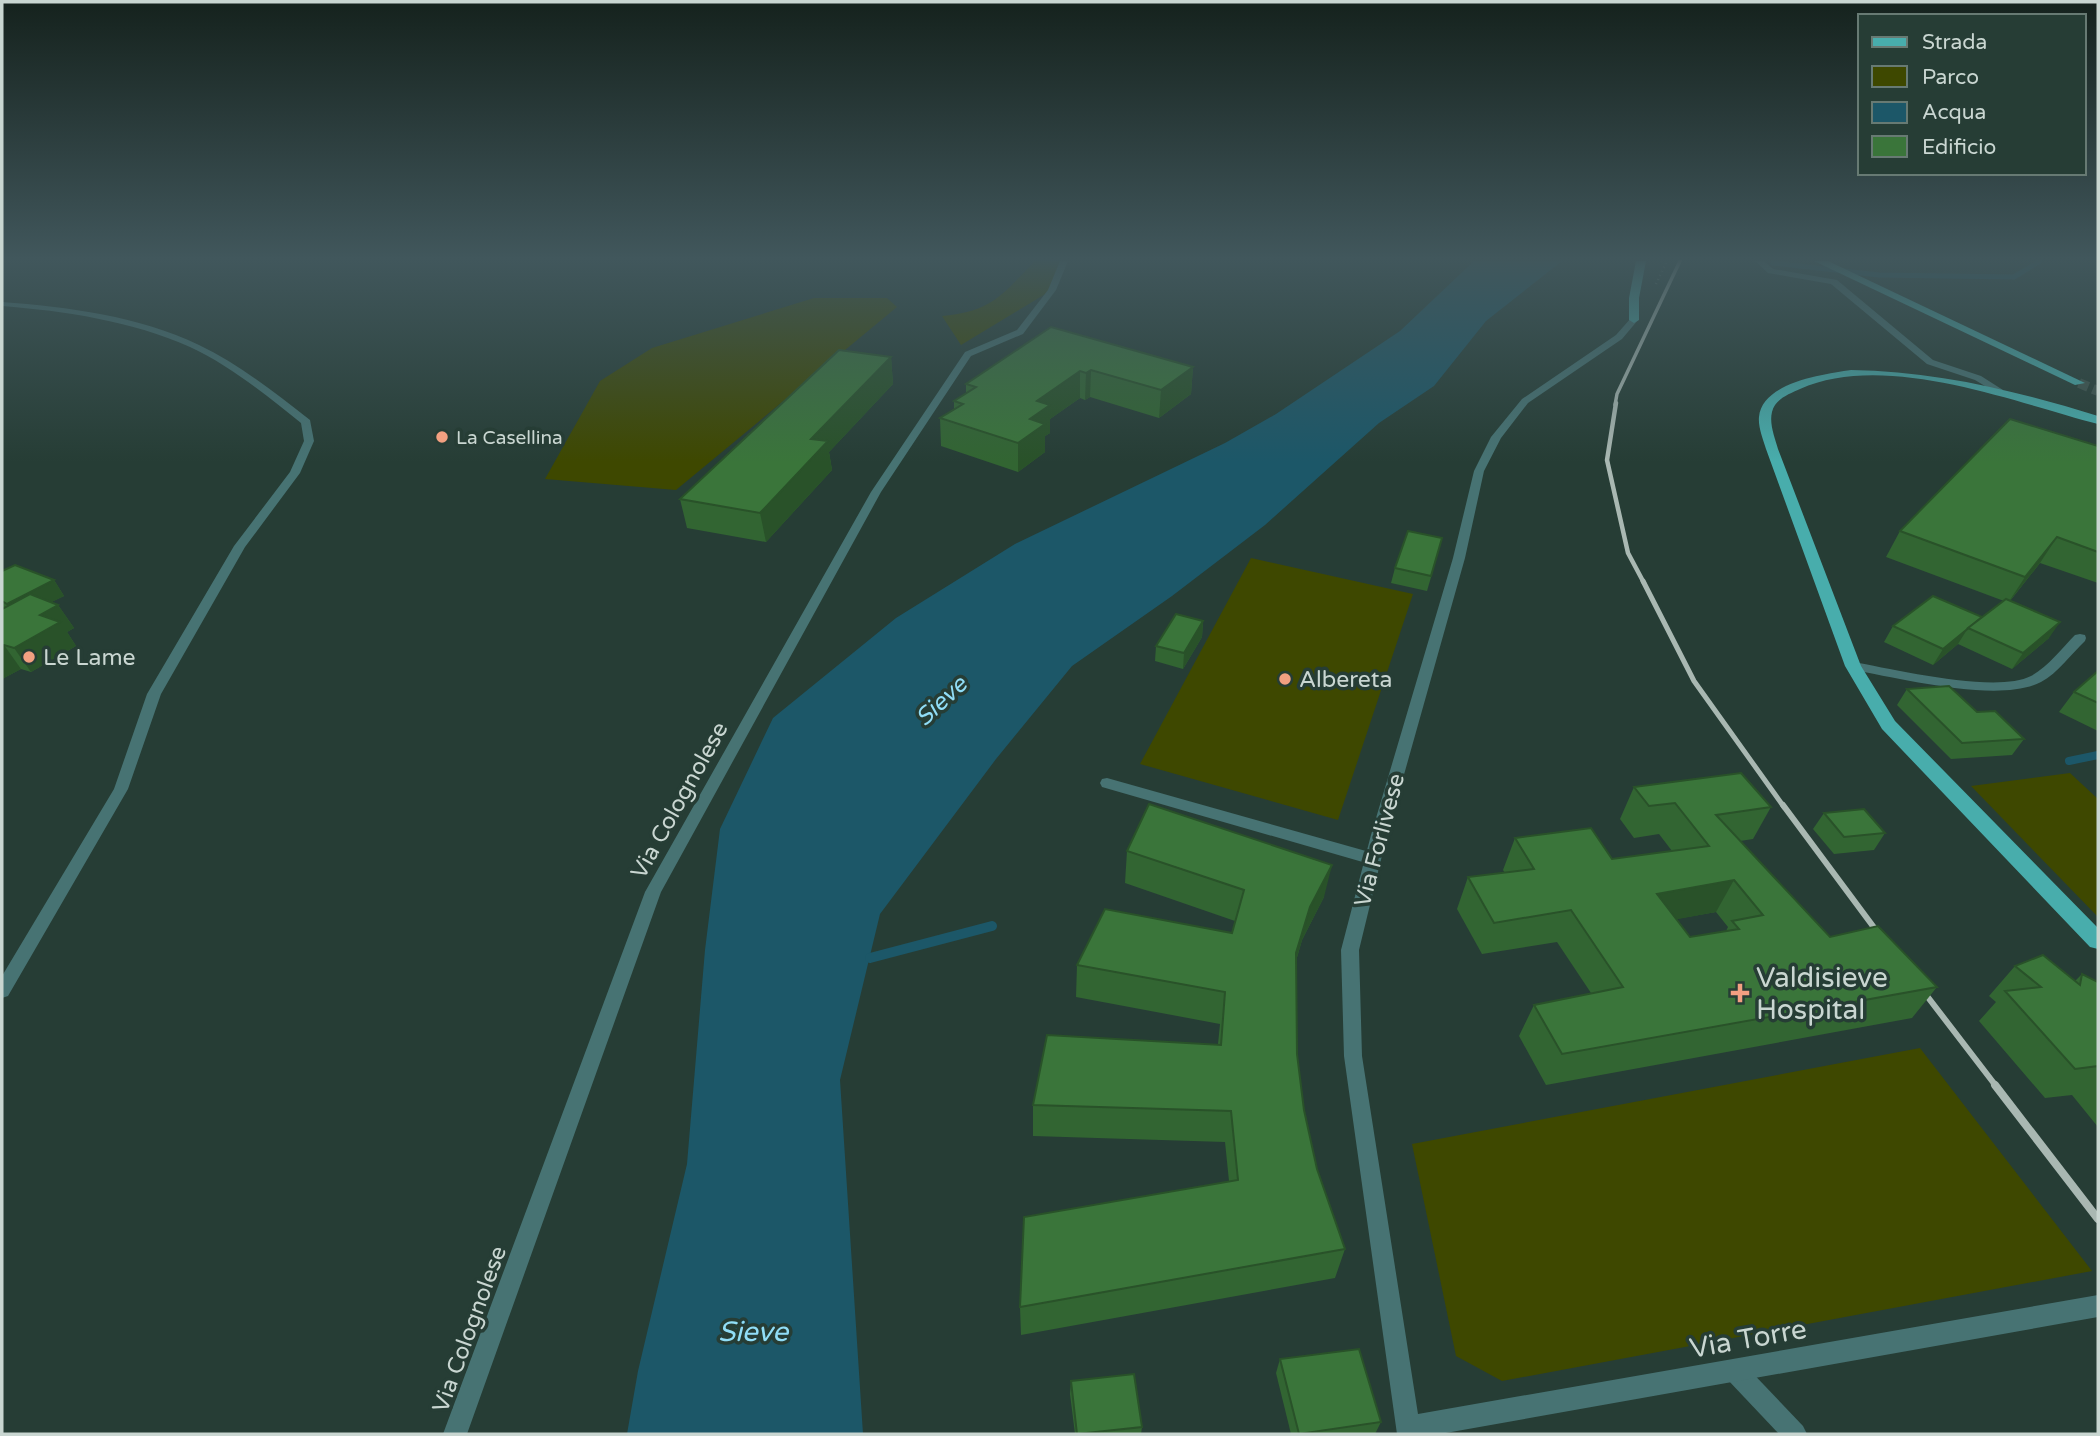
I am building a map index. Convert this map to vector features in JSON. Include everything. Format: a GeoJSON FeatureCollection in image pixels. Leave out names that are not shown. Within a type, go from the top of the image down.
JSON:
{"type":"FeatureCollection","features":[{"type":"Feature","properties":{"kind":"main road"},"geometry":{"type":"LineString","coordinates":[[1961,328],[2079,383]]}},
{"type":"Feature","properties":{"kind":"main road"},"geometry":{"type":"LineString","coordinates":[[2098,420],[1998,390],[1887,374],[1838,375],[1796,384],[1773,399],[1765,416],[1772,449],[1853,666],[1888,725],[2098,941]]}},
{"type":"Feature","properties":{"kind":"street"},"geometry":{"type":"LineString","coordinates":[[2,991],[121,789],[154,694],[240,546],[295,473],[309,441],[306,422],[198,348],[175,338],[130,328]]}},
{"type":"Feature","properties":{"kind":"street","name":"Via Colognolese"},"geometry":{"type":"LineString","coordinates":[[455,1434],[653,892],[876,492],[968,354],[1020,332],[1023,328]]}},
{"type":"Feature","properties":{"kind":"street","name":"Via Forlivese"},"geometry":{"type":"LineString","coordinates":[[1408,1431],[1353,1056],[1350,950],[1373,859],[1459,558],[1479,471],[1496,437],[1525,401],[1619,337],[1627,328]]}},
{"type":"Feature","properties":{"kind":"street"},"geometry":{"type":"LineString","coordinates":[[1889,328],[1930,362],[1978,378],[1998,390]]}},
{"type":"Feature","properties":{"kind":"street"},"geometry":{"type":"LineString","coordinates":[[1853,666],[1994,686],[2022,685],[2037,679],[2080,638]]}},
{"type":"Feature","properties":{"kind":"street"},"geometry":{"type":"LineString","coordinates":[[1107,783],[1373,859]]}},
{"type":"Feature","properties":{"kind":"street","name":"Via Torre"},"geometry":{"type":"LineString","coordinates":[[1408,1431],[2098,1307]]}},
{"type":"Feature","properties":{"kind":"street"},"geometry":{"type":"LineString","coordinates":[[1735,1371],[1794,1434]]}},
{"type":"Feature","properties":{"kind":"green space"},"geometry":{"type":"Polygon","coordinates":[[[717,328],[872,328],[676,490],[545,479],[600,381],[652,348],[717,328]]]}},
{"type":"Feature","properties":{"kind":"green space"},"geometry":{"type":"Polygon","coordinates":[[[950,328],[989,328],[961,345],[950,328]]]}},
{"type":"Feature","properties":{"kind":"green space","name":"Albereta"},"geometry":{"type":"Polygon","coordinates":[[[1251,558],[1413,594],[1338,820],[1140,764],[1251,558]]]}},
{"type":"Feature","properties":{"kind":"green space"},"geometry":{"type":"Polygon","coordinates":[[[2070,773],[2098,799],[2098,917],[1971,786],[2070,773]]]}},
{"type":"Feature","properties":{"kind":"green space"},"geometry":{"type":"Polygon","coordinates":[[[1920,1048],[2092,1271],[1502,1381],[1456,1356],[1412,1144],[1920,1048]]]}},
{"type":"Feature","properties":{"kind":"water","name":"Sieve"},"geometry":{"type":"Polygon","coordinates":[[[1403,328],[1480,328],[1434,386],[1379,423],[1265,525],[1172,596],[1072,666],[996,759],[880,914],[840,1080],[863,1434],[627,1434],[638,1371],[687,1164],[705,950],[720,829],[773,718],[896,618],[1015,544],[1225,443],[1276,414],[1403,328]]]}},
{"type":"Feature","properties":{"kind":"building"},"geometry":{"type":"Polygon","coordinates":[[[1049,328],[1193,367],[1161,390],[1091,370],[1086,373],[1080,371],[1037,401],[1050,405],[1030,419],[1045,424],[1018,443],[940,418],[963,404],[954,401],[976,387],[966,384],[1049,328]]]}},
{"type":"Feature","properties":{"kind":"building"},"geometry":{"type":"Polygon","coordinates":[[[839,350],[891,357],[811,439],[828,441],[760,513],[680,499],[839,350]]]}},
{"type":"Feature","properties":{"kind":"building"},"geometry":{"type":"Polygon","coordinates":[[[2010,419],[2098,446],[2098,552],[2057,537],[2025,577],[1900,531],[2010,419]]]}},
{"type":"Feature","properties":{"kind":"building"},"geometry":{"type":"Polygon","coordinates":[[[1408,531],[1442,538],[1431,576],[1395,568],[1408,531]]]}},
{"type":"Feature","properties":{"kind":"building"},"geometry":{"type":"Polygon","coordinates":[[[15,565],[54,580],[7,604],[2,601],[2,571],[15,565]]]}},
{"type":"Feature","properties":{"kind":"building"},"geometry":{"type":"Polygon","coordinates":[[[30,594],[58,605],[40,615],[60,622],[14,648],[2,646],[2,609],[30,594]]]}},
{"type":"Feature","properties":{"kind":"building"},"geometry":{"type":"Polygon","coordinates":[[[1933,596],[1982,617],[1943,649],[1893,626],[1933,596]]]}},
{"type":"Feature","properties":{"kind":"building"},"geometry":{"type":"Polygon","coordinates":[[[2006,599],[2060,622],[2023,653],[1968,628],[2006,599]]]}},
{"type":"Feature","properties":{"kind":"building"},"geometry":{"type":"Polygon","coordinates":[[[1176,614],[1203,621],[1184,653],[1156,646],[1176,614]]]}},
{"type":"Feature","properties":{"kind":"building"},"geometry":{"type":"Polygon","coordinates":[[[2098,671],[2098,703],[2074,692],[2098,671]]]}},
{"type":"Feature","properties":{"kind":"building"},"geometry":{"type":"Polygon","coordinates":[[[1949,686],[1977,712],[1995,711],[2024,739],[1962,743],[1907,689],[1949,686]]]}},
{"type":"Feature","properties":{"kind":"building"},"geometry":{"type":"Polygon","coordinates":[[[1741,773],[1771,807],[1716,815],[1830,937],[1878,926],[1937,987],[1562,1054],[1534,1005],[1623,987],[1571,910],[1494,923],[1468,877],[1534,869],[1515,838],[1591,828],[1612,859],[1709,846],[1675,803],[1649,806],[1634,787],[1741,773]],[[1734,880],[1657,894],[1690,937],[1739,929],[1732,921],[1763,915],[1734,880]]]}},
{"type":"Feature","properties":{"kind":"building"},"geometry":{"type":"Polygon","coordinates":[[[1149,804],[1332,865],[1310,907],[1296,953],[1297,1054],[1304,1110],[1317,1169],[1345,1249],[1020,1307],[1024,1217],[1238,1180],[1231,1111],[1033,1105],[1047,1035],[1221,1045],[1225,992],[1077,965],[1105,909],[1232,933],[1244,890],[1127,851],[1149,804]]]}},
{"type":"Feature","properties":{"kind":"building"},"geometry":{"type":"Polygon","coordinates":[[[1864,809],[1885,833],[1844,837],[1824,813],[1864,809]]]}},
{"type":"Feature","properties":{"kind":"building"},"geometry":{"type":"Polygon","coordinates":[[[2043,955],[2080,985],[2082,974],[2098,982],[2098,1066],[2075,1069],[2005,991],[2041,987],[2015,966],[2043,955]]]}},
{"type":"Feature","properties":{"kind":"building"},"geometry":{"type":"Polygon","coordinates":[[[1359,1349],[1381,1422],[1299,1434],[1280,1359],[1359,1349]]]}},
{"type":"Feature","properties":{"kind":"building"},"geometry":{"type":"Polygon","coordinates":[[[1134,1374],[1142,1427],[1077,1434],[1071,1381],[1134,1374]]]}},
{"type":"Feature","properties":{"kind":"waterway"},"geometry":{"type":"LineString","coordinates":[[2069,761],[2098,755]]}},
{"type":"Feature","properties":{"kind":"waterway"},"geometry":{"type":"LineString","coordinates":[[870,958],[992,926]]}},
{"type":"Feature","properties":{"kind":"tunnel"},"geometry":{"type":"LineString","coordinates":[[2079,383],[2098,391]]}},
{"type":"Feature","properties":{"kind":"railway"},"geometry":{"type":"LineString","coordinates":[[1615,405],[1617,394],[1648,328]]}},
{"type":"Feature","properties":{"kind":"railway"},"geometry":{"type":"LineString","coordinates":[[1616,403],[1607,460],[1628,553],[1644,583]]}},
{"type":"Feature","properties":{"kind":"railway"},"geometry":{"type":"LineString","coordinates":[[1643,581],[1694,681],[1784,807]]}},
{"type":"Feature","properties":{"kind":"railway"},"geometry":{"type":"LineString","coordinates":[[1783,805],[1884,941]]}},
{"type":"Feature","properties":{"kind":"railway"},"geometry":{"type":"LineString","coordinates":[[1917,983],[1996,1086]]}},
{"type":"Feature","properties":{"kind":"railway"},"geometry":{"type":"LineString","coordinates":[[1995,1085],[2098,1219]]}},
{"type":"Feature","properties":{"kind":"place","name":"La Casellina"},"geometry":{"type":"Point","coordinates":[442,437]}},
{"type":"Feature","properties":{"kind":"place","name":"Le Lame"},"geometry":{"type":"Point","coordinates":[29,657]}},
{"type":"Feature","properties":{"kind":"place","name":"Albereta"},"geometry":{"type":"Point","coordinates":[1285,679]}},
{"type":"Feature","properties":{"kind":"place","name":"Valdisieve Hospital"},"geometry":{"type":"Point","coordinates":[1740,993]}}]}
